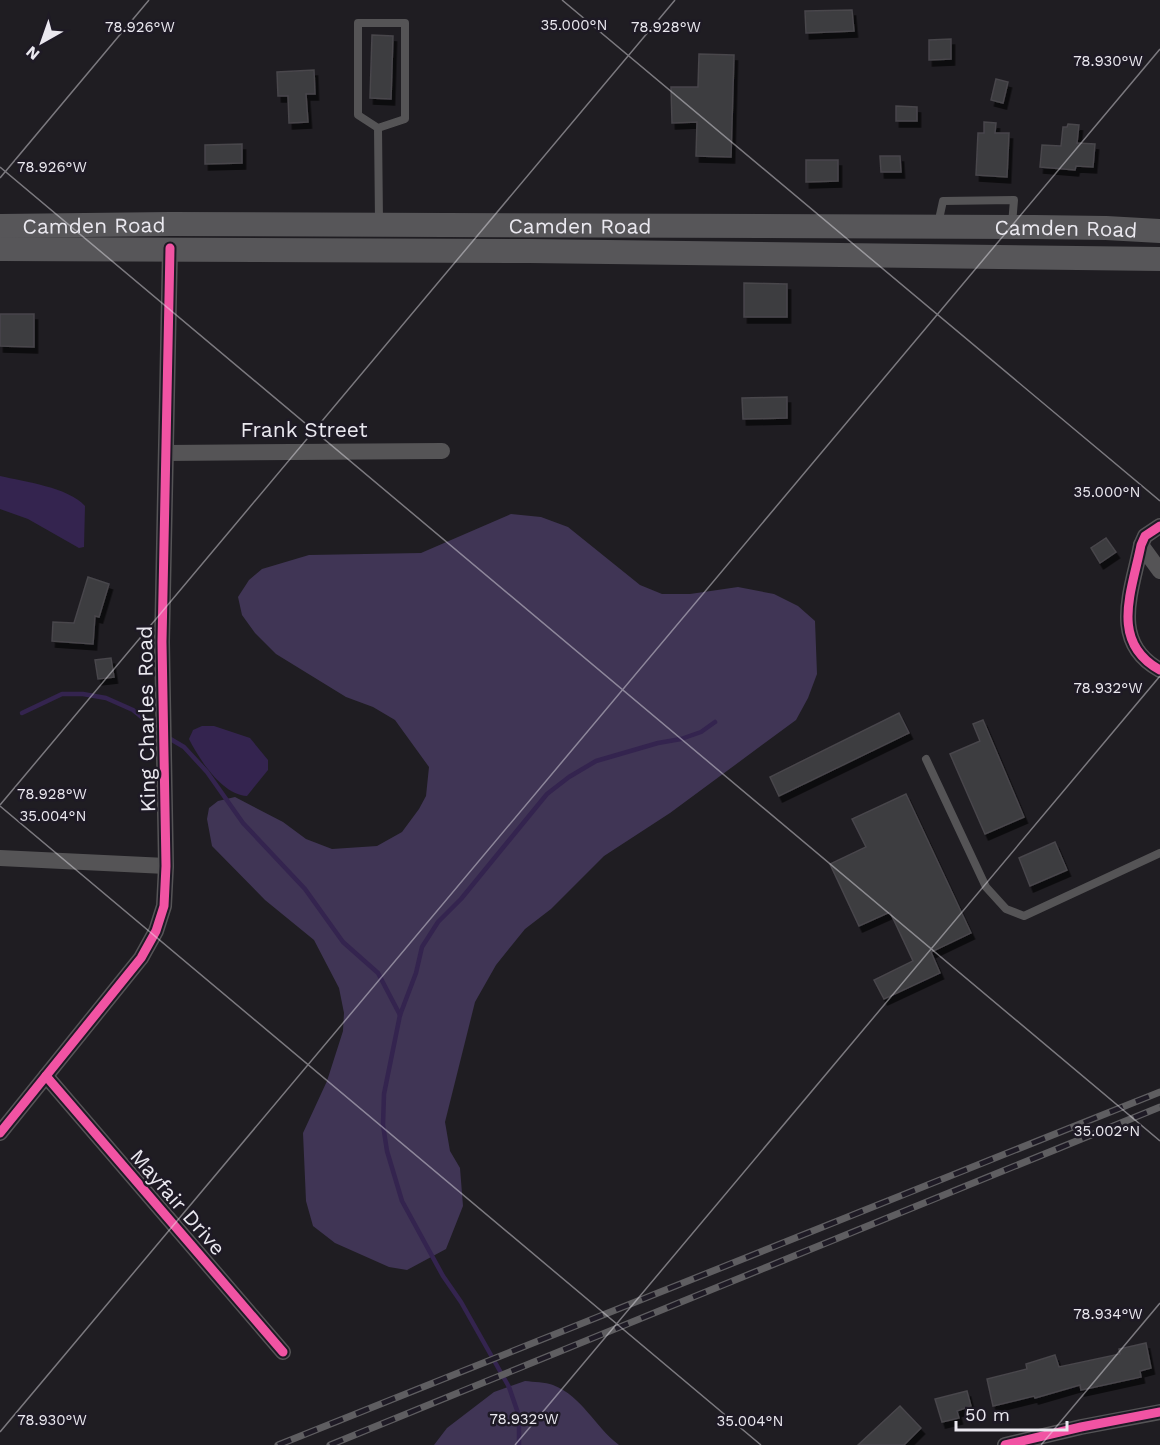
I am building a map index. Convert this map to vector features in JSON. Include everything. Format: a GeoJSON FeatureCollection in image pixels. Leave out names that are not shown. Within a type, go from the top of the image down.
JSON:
{"type":"FeatureCollection","features":[{"type":"Feature","properties":{"kind":"main road"},"geometry":{"type":"LineString","coordinates":[[0,235],[138,232],[144,231],[146,224]]}},
{"type":"Feature","properties":{"kind":"main road","name":"Camden Road"},"geometry":{"type":"LineString","coordinates":[[0,225],[1046,227],[1160,231]]}},
{"type":"Feature","properties":{"kind":"main road"},"geometry":{"type":"LineString","coordinates":[[170,248],[170,235],[178,232],[276,232],[373,225]]}},
{"type":"Feature","properties":{"kind":"main road"},"geometry":{"type":"LineString","coordinates":[[883,255],[903,239],[1034,240],[1046,227]]}},
{"type":"Feature","properties":{"kind":"main road"},"geometry":{"type":"LineString","coordinates":[[1064,257],[1066,245],[1073,239],[1160,240]]}},
{"type":"Feature","properties":{"kind":"main road","name":"Camden Road"},"geometry":{"type":"LineString","coordinates":[[0,249],[170,248],[1160,259]]}},
{"type":"Feature","properties":{"kind":"street","name":"King Charles Road"},"geometry":{"type":"LineString","coordinates":[[0,1133],[146,949],[156,931],[164,906],[166,866],[162,642],[170,248]]}},
{"type":"Feature","properties":{"kind":"street","name":"Frank Street"},"geometry":{"type":"LineString","coordinates":[[166,453],[442,451]]}},
{"type":"Feature","properties":{"kind":"street"},"geometry":{"type":"LineString","coordinates":[[1160,526],[1145,536],[1141,545],[1127,622],[1130,639],[1136,651],[1149,664],[1160,670]]}},
{"type":"Feature","properties":{"kind":"street"},"geometry":{"type":"LineString","coordinates":[[1141,545],[1160,571]]}},
{"type":"Feature","properties":{"kind":"street"},"geometry":{"type":"LineString","coordinates":[[0,858],[166,866]]}},
{"type":"Feature","properties":{"kind":"street","name":"Mayfair Drive"},"geometry":{"type":"LineString","coordinates":[[46,1076],[283,1352]]}},
{"type":"Feature","properties":{"kind":"street"},"geometry":{"type":"LineString","coordinates":[[1005,1445],[1037,1441],[1160,1412]]}},
{"type":"Feature","properties":{"kind":"lane"},"geometry":{"type":"LineString","coordinates":[[358,22],[405,23],[405,119],[378,128],[358,115],[358,22]]}},
{"type":"Feature","properties":{"kind":"lane"},"geometry":{"type":"LineString","coordinates":[[373,225],[378,128]]}},
{"type":"Feature","properties":{"kind":"lane"},"geometry":{"type":"LineString","coordinates":[[927,759],[986,887],[1006,909],[1024,916],[1160,853]]}},
{"type":"Feature","properties":{"kind":"shaded area"},"geometry":{"type":"Polygon","coordinates":[[[0,476],[46,486],[68,494],[85,506],[84,547],[79,548],[28,519],[0,509],[0,476]]]}},
{"type":"Feature","properties":{"kind":"shaded area"},"geometry":{"type":"Polygon","coordinates":[[[511,514],[541,517],[568,527],[640,585],[662,594],[690,594],[738,587],[774,594],[798,606],[815,621],[817,674],[796,720],[670,813],[604,856],[551,909],[525,929],[496,965],[475,1002],[445,1122],[450,1151],[460,1168],[463,1206],[446,1249],[407,1270],[389,1267],[335,1243],[313,1226],[306,1201],[303,1133],[327,1081],[343,1031],[344,1013],[339,988],[314,940],[265,900],[212,846],[207,819],[209,808],[218,801],[235,797],[283,822],[306,839],[332,849],[377,846],[402,832],[426,796],[429,767],[395,720],[373,707],[346,697],[276,654],[255,633],[242,615],[238,597],[249,580],[262,569],[309,555],[421,553],[511,514]]]}},
{"type":"Feature","properties":{"kind":"shaded area"},"geometry":{"type":"Polygon","coordinates":[[[202,726],[214,726],[250,738],[268,760],[268,770],[247,796],[238,794],[220,783],[199,756],[189,739],[193,730],[202,726]]]}},
{"type":"Feature","properties":{"kind":"shaded area"},"geometry":{"type":"Polygon","coordinates":[[[525,1381],[550,1384],[563,1390],[580,1404],[619,1445],[434,1445],[447,1428],[494,1392],[525,1381]]]}},
{"type":"Feature","properties":{"kind":"building"},"geometry":{"type":"Polygon","coordinates":[[[852,10],[854,31],[806,33],[805,11],[852,10]]]}},
{"type":"Feature","properties":{"kind":"building"},"geometry":{"type":"Polygon","coordinates":[[[372,35],[393,36],[391,99],[370,98],[372,35]]]}},
{"type":"Feature","properties":{"kind":"building"},"geometry":{"type":"Polygon","coordinates":[[[951,39],[951,59],[929,60],[929,40],[951,39]]]}},
{"type":"Feature","properties":{"kind":"building"},"geometry":{"type":"Polygon","coordinates":[[[699,54],[734,55],[731,157],[696,156],[697,122],[672,123],[671,87],[698,87],[699,54]]]}},
{"type":"Feature","properties":{"kind":"building"},"geometry":{"type":"Polygon","coordinates":[[[314,70],[315,94],[306,94],[308,122],[289,123],[288,96],[278,96],[277,72],[314,70]]]}},
{"type":"Feature","properties":{"kind":"building"},"geometry":{"type":"Polygon","coordinates":[[[996,79],[1008,82],[1003,103],[991,100],[996,79]]]}},
{"type":"Feature","properties":{"kind":"building"},"geometry":{"type":"Polygon","coordinates":[[[896,106],[917,107],[917,121],[896,121],[896,106]]]}},
{"type":"Feature","properties":{"kind":"building"},"geometry":{"type":"Polygon","coordinates":[[[984,122],[996,123],[995,133],[1009,133],[1007,177],[976,175],[978,133],[984,133],[984,122]]]}},
{"type":"Feature","properties":{"kind":"building"},"geometry":{"type":"Polygon","coordinates":[[[1068,124],[1079,125],[1077,143],[1095,144],[1093,167],[1076,166],[1075,170],[1040,167],[1042,145],[1061,146],[1063,127],[1067,127],[1068,124]]]}},
{"type":"Feature","properties":{"kind":"building"},"geometry":{"type":"Polygon","coordinates":[[[242,144],[242,163],[205,164],[205,145],[242,144]]]}},
{"type":"Feature","properties":{"kind":"building"},"geometry":{"type":"Polygon","coordinates":[[[880,156],[900,156],[901,172],[881,172],[880,156]]]}},
{"type":"Feature","properties":{"kind":"building"},"geometry":{"type":"Polygon","coordinates":[[[806,160],[838,160],[838,181],[806,182],[806,160]]]}},
{"type":"Feature","properties":{"kind":"building"},"geometry":{"type":"Polygon","coordinates":[[[744,283],[787,284],[787,317],[744,317],[744,283]]]}},
{"type":"Feature","properties":{"kind":"building"},"geometry":{"type":"Polygon","coordinates":[[[0,314],[34,314],[34,347],[0,346],[0,314]]]}},
{"type":"Feature","properties":{"kind":"building"},"geometry":{"type":"Polygon","coordinates":[[[787,397],[787,418],[743,419],[742,398],[787,397]]]}},
{"type":"Feature","properties":{"kind":"building"},"geometry":{"type":"Polygon","coordinates":[[[1106,538],[1116,552],[1100,563],[1091,548],[1106,538]]]}},
{"type":"Feature","properties":{"kind":"building"},"geometry":{"type":"Polygon","coordinates":[[[88,577],[109,584],[99,617],[95,616],[93,644],[52,641],[53,622],[74,623],[88,577]]]}},
{"type":"Feature","properties":{"kind":"building"},"geometry":{"type":"Polygon","coordinates":[[[111,658],[114,677],[98,679],[95,660],[111,658]]]}},
{"type":"Feature","properties":{"kind":"building"},"geometry":{"type":"Polygon","coordinates":[[[899,713],[909,733],[779,796],[770,777],[899,713]]]}},
{"type":"Feature","properties":{"kind":"building"},"geometry":{"type":"Polygon","coordinates":[[[983,720],[1024,817],[985,834],[950,754],[980,741],[973,724],[983,720]]]}},
{"type":"Feature","properties":{"kind":"building"},"geometry":{"type":"Polygon","coordinates":[[[906,794],[971,933],[931,952],[940,973],[884,999],[874,980],[913,961],[890,912],[859,926],[830,864],[866,847],[852,819],[906,794]]]}},
{"type":"Feature","properties":{"kind":"building"},"geometry":{"type":"Polygon","coordinates":[[[1055,842],[1067,870],[1030,886],[1019,858],[1055,842]]]}},
{"type":"Feature","properties":{"kind":"building"},"geometry":{"type":"Polygon","coordinates":[[[1146,1343],[1151,1368],[1140,1371],[1141,1377],[1081,1390],[1080,1385],[1035,1398],[1034,1396],[993,1406],[987,1379],[1027,1369],[1026,1364],[1055,1355],[1059,1367],[1120,1354],[1119,1349],[1146,1343]]]}},
{"type":"Feature","properties":{"kind":"building"},"geometry":{"type":"Polygon","coordinates":[[[967,1391],[971,1406],[957,1411],[959,1418],[942,1422],[935,1399],[967,1391]]]}},
{"type":"Feature","properties":{"kind":"building"},"geometry":{"type":"Polygon","coordinates":[[[900,1406],[921,1428],[904,1445],[858,1445],[900,1406]]]}},
{"type":"Feature","properties":{"kind":"waterway"},"geometry":{"type":"LineString","coordinates":[[22,713],[62,694],[83,694],[106,698],[133,710],[160,732]]}},
{"type":"Feature","properties":{"kind":"waterway"},"geometry":{"type":"LineString","coordinates":[[519,1445],[519,1416],[509,1387],[461,1302],[443,1276],[402,1201],[387,1151],[383,1125],[384,1094],[400,1015],[416,973],[422,947],[438,922],[461,899],[547,794],[569,777],[596,761],[658,743],[681,739],[701,732],[715,722]]}},
{"type":"Feature","properties":{"kind":"waterway"},"geometry":{"type":"LineString","coordinates":[[167,737],[184,747],[207,772],[243,823],[305,889],[343,942],[378,973],[400,1015]]}},
{"type":"Feature","properties":{"kind":"railway"},"geometry":{"type":"LineString","coordinates":[[278,1445],[1160,1092]]}},
{"type":"Feature","properties":{"kind":"railway"},"geometry":{"type":"LineString","coordinates":[[330,1445],[1160,1107]]}},
{"type":"Feature","properties":{"kind":"cycle path"},"geometry":{"type":"LineString","coordinates":[[0,1133],[141,958],[156,931],[164,906],[166,866],[162,642],[170,248]]}},
{"type":"Feature","properties":{"kind":"cycle path"},"geometry":{"type":"LineString","coordinates":[[1160,526],[1145,536],[1141,545],[1128,614],[1129,630],[1134,645],[1144,658],[1160,670]]}},
{"type":"Feature","properties":{"kind":"cycle path"},"geometry":{"type":"LineString","coordinates":[[46,1076],[283,1352]]}},
{"type":"Feature","properties":{"kind":"cycle path"},"geometry":{"type":"LineString","coordinates":[[1005,1445],[1160,1412]]}}]}
